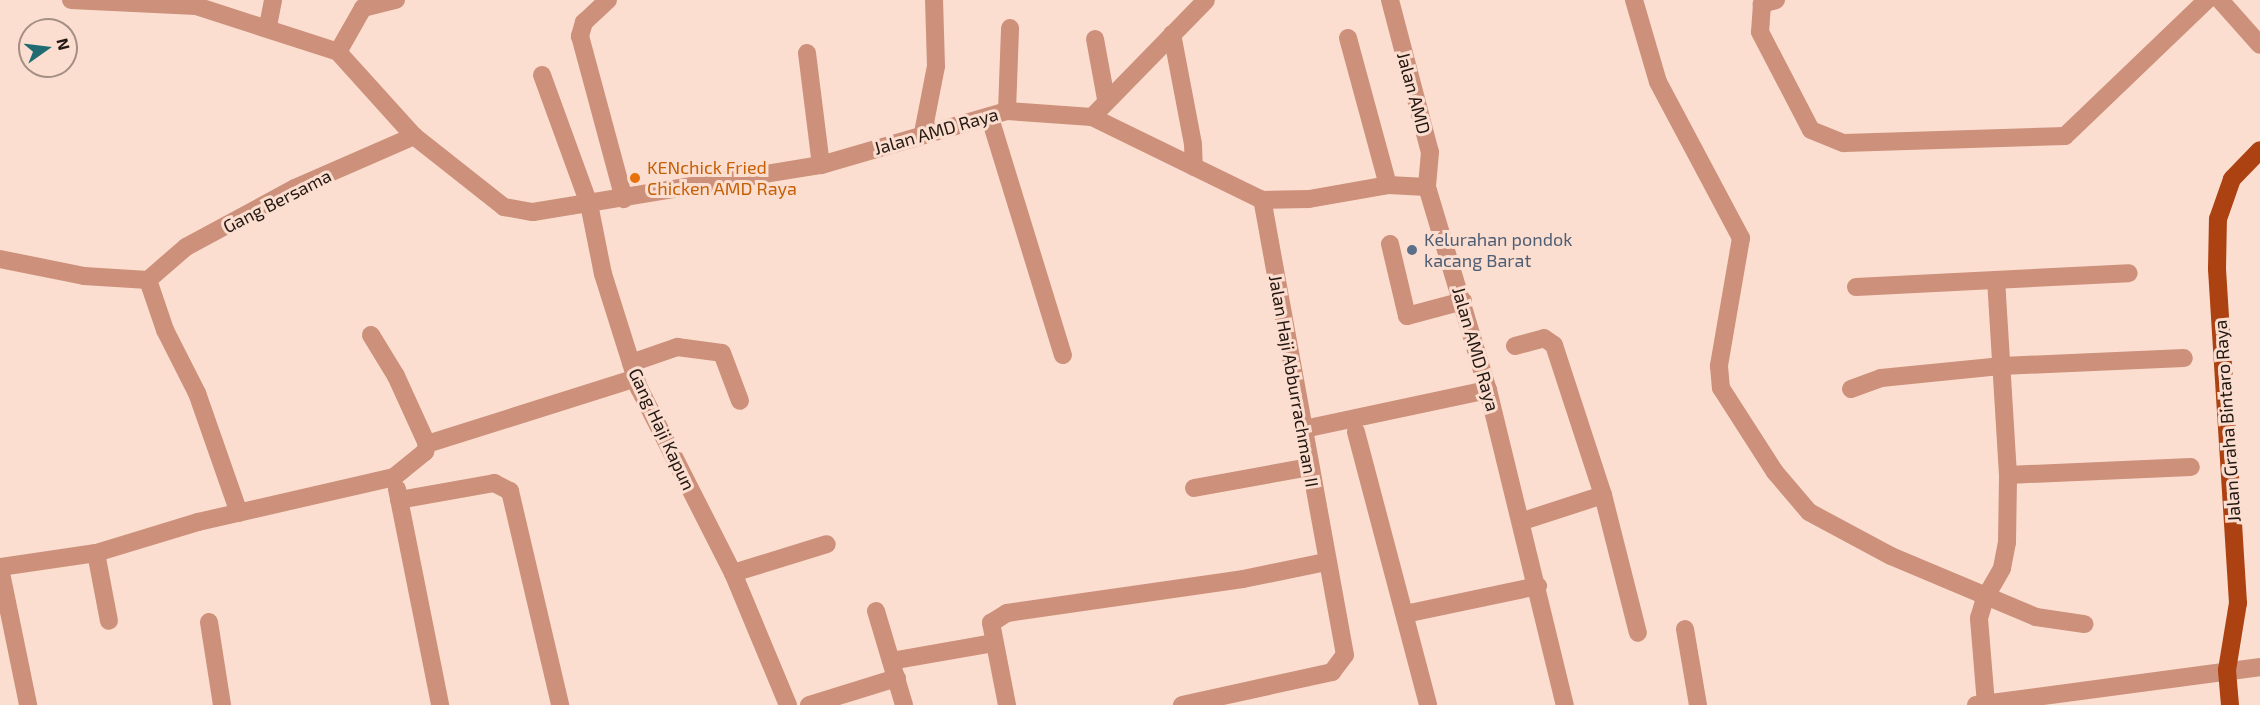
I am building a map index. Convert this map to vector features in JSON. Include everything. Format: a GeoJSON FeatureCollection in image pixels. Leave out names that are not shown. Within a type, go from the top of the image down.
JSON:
{"type":"FeatureCollection","features":[{"type":"Feature","properties":{"kind":"main road","name":"Jalan Graha Bintaro Raya"},"geometry":{"type":"LineString","coordinates":[[2230,705],[2227,670],[2238,603],[2217,269],[2218,219],[2232,179],[2260,150]]}},
{"type":"Feature","properties":{"kind":"street","name":"Jalan AMD Raya"},"geometry":{"type":"LineString","coordinates":[[71,0],[196,6],[268,26],[338,52],[414,136],[504,207],[533,212],[624,199],[820,165],[923,134],[990,118],[1007,111],[1092,117],[1262,200],[1309,199],[1388,185],[1427,186],[1463,301],[1523,521],[1565,705]]}},
{"type":"Feature","properties":{"kind":"street"},"geometry":{"type":"LineString","coordinates":[[268,26],[273,0]]}},
{"type":"Feature","properties":{"kind":"street"},"geometry":{"type":"LineString","coordinates":[[338,52],[363,8],[396,0]]}},
{"type":"Feature","properties":{"kind":"street"},"geometry":{"type":"LineString","coordinates":[[608,0],[584,22],[580,36],[624,199]]}},
{"type":"Feature","properties":{"kind":"street"},"geometry":{"type":"LineString","coordinates":[[923,134],[936,66],[934,0]]}},
{"type":"Feature","properties":{"kind":"street"},"geometry":{"type":"LineString","coordinates":[[1092,117],[1106,99],[1206,0]]}},
{"type":"Feature","properties":{"kind":"street","name":"Jalan AMD"},"geometry":{"type":"LineString","coordinates":[[1390,0],[1430,152],[1427,186]]}},
{"type":"Feature","properties":{"kind":"street"},"geometry":{"type":"LineString","coordinates":[[1634,0],[1658,82],[1741,238],[1719,366],[1721,388],[1775,471],[1809,512],[1891,556],[1985,598],[2036,617],[2084,624]]}},
{"type":"Feature","properties":{"kind":"street"},"geometry":{"type":"LineString","coordinates":[[1776,0],[1762,4],[1760,32],[1811,130],[1844,143],[2065,136],[2207,0]]}},
{"type":"Feature","properties":{"kind":"street"},"geometry":{"type":"LineString","coordinates":[[2220,0],[2260,45]]}},
{"type":"Feature","properties":{"kind":"street"},"geometry":{"type":"LineString","coordinates":[[1007,111],[1010,28]]}},
{"type":"Feature","properties":{"kind":"street"},"geometry":{"type":"LineString","coordinates":[[1172,33],[1193,144],[1194,167]]}},
{"type":"Feature","properties":{"kind":"street"},"geometry":{"type":"LineString","coordinates":[[1348,38],[1388,185]]}},
{"type":"Feature","properties":{"kind":"street"},"geometry":{"type":"LineString","coordinates":[[1095,39],[1106,99]]}},
{"type":"Feature","properties":{"kind":"street"},"geometry":{"type":"LineString","coordinates":[[807,53],[820,165]]}},
{"type":"Feature","properties":{"kind":"street","name":"Gang Haji Kapun"},"geometry":{"type":"LineString","coordinates":[[542,75],[589,204],[603,274],[633,370],[732,573],[789,705]]}},
{"type":"Feature","properties":{"kind":"street"},"geometry":{"type":"LineString","coordinates":[[990,118],[1063,355]]}},
{"type":"Feature","properties":{"kind":"street","name":"Gang Bersama"},"geometry":{"type":"LineString","coordinates":[[148,280],[186,247],[295,188],[414,136]]}},
{"type":"Feature","properties":{"kind":"street","name":"Jalan Haji Abburrachman II"},"geometry":{"type":"LineString","coordinates":[[1182,705],[1332,672],[1345,655],[1326,562],[1262,200]]}},
{"type":"Feature","properties":{"kind":"street"},"geometry":{"type":"LineString","coordinates":[[1390,244],[1407,316],[1463,301]]}},
{"type":"Feature","properties":{"kind":"street"},"geometry":{"type":"LineString","coordinates":[[0,259],[84,276],[148,280],[165,330],[197,393],[238,513]]}},
{"type":"Feature","properties":{"kind":"street"},"geometry":{"type":"LineString","coordinates":[[1856,287],[2129,273]]}},
{"type":"Feature","properties":{"kind":"street"},"geometry":{"type":"LineString","coordinates":[[1996,280],[2008,475],[2007,542],[2001,568],[1985,598],[1979,638],[1980,704],[2260,667]]}},
{"type":"Feature","properties":{"kind":"street"},"geometry":{"type":"LineString","coordinates":[[28,705],[0,567],[96,553],[238,513],[394,477],[425,452],[427,444],[396,376],[371,335]]}},
{"type":"Feature","properties":{"kind":"street"},"geometry":{"type":"LineString","coordinates":[[1515,346],[1544,338],[1554,345],[1603,495],[1638,633]]}},
{"type":"Feature","properties":{"kind":"street"},"geometry":{"type":"LineString","coordinates":[[427,444],[633,370],[677,347],[722,353],[740,401]]}},
{"type":"Feature","properties":{"kind":"street"},"geometry":{"type":"LineString","coordinates":[[1851,389],[1881,378],[2002,366],[2184,358]]}},
{"type":"Feature","properties":{"kind":"street"},"geometry":{"type":"LineString","coordinates":[[1304,429],[1488,390]]}},
{"type":"Feature","properties":{"kind":"street"},"geometry":{"type":"LineString","coordinates":[[1356,432],[1428,705]]}},
{"type":"Feature","properties":{"kind":"street"},"geometry":{"type":"LineString","coordinates":[[1194,488],[1310,466]]}},
{"type":"Feature","properties":{"kind":"street"},"geometry":{"type":"LineString","coordinates":[[2008,475],[2191,467]]}},
{"type":"Feature","properties":{"kind":"street"},"geometry":{"type":"LineString","coordinates":[[394,477],[440,705]]}},
{"type":"Feature","properties":{"kind":"street"},"geometry":{"type":"LineString","coordinates":[[399,500],[494,483],[510,491],[560,705]]}},
{"type":"Feature","properties":{"kind":"street"},"geometry":{"type":"LineString","coordinates":[[1523,521],[1603,495]]}},
{"type":"Feature","properties":{"kind":"street"},"geometry":{"type":"LineString","coordinates":[[732,573],[827,544]]}},
{"type":"Feature","properties":{"kind":"street"},"geometry":{"type":"LineString","coordinates":[[96,553],[109,621]]}},
{"type":"Feature","properties":{"kind":"street"},"geometry":{"type":"LineString","coordinates":[[1007,705],[991,623],[1007,613],[1243,579],[1326,562]]}},
{"type":"Feature","properties":{"kind":"street"},"geometry":{"type":"LineString","coordinates":[[1405,614],[1538,586]]}},
{"type":"Feature","properties":{"kind":"street"},"geometry":{"type":"LineString","coordinates":[[876,611],[904,705]]}},
{"type":"Feature","properties":{"kind":"street"},"geometry":{"type":"LineString","coordinates":[[209,622],[222,705]]}},
{"type":"Feature","properties":{"kind":"street"},"geometry":{"type":"LineString","coordinates":[[1684,629],[1698,705]]}},
{"type":"Feature","properties":{"kind":"street"},"geometry":{"type":"LineString","coordinates":[[809,705],[894,669],[994,643]]}},
{"type":"Feature","properties":{"kind":"place","name":"KENchick Fried Chicken AMD Raya"},"geometry":{"type":"Point","coordinates":[635,178]}},
{"type":"Feature","properties":{"kind":"place","name":"Kelurahan pondok kacang Barat"},"geometry":{"type":"Point","coordinates":[1412,250]}}]}
